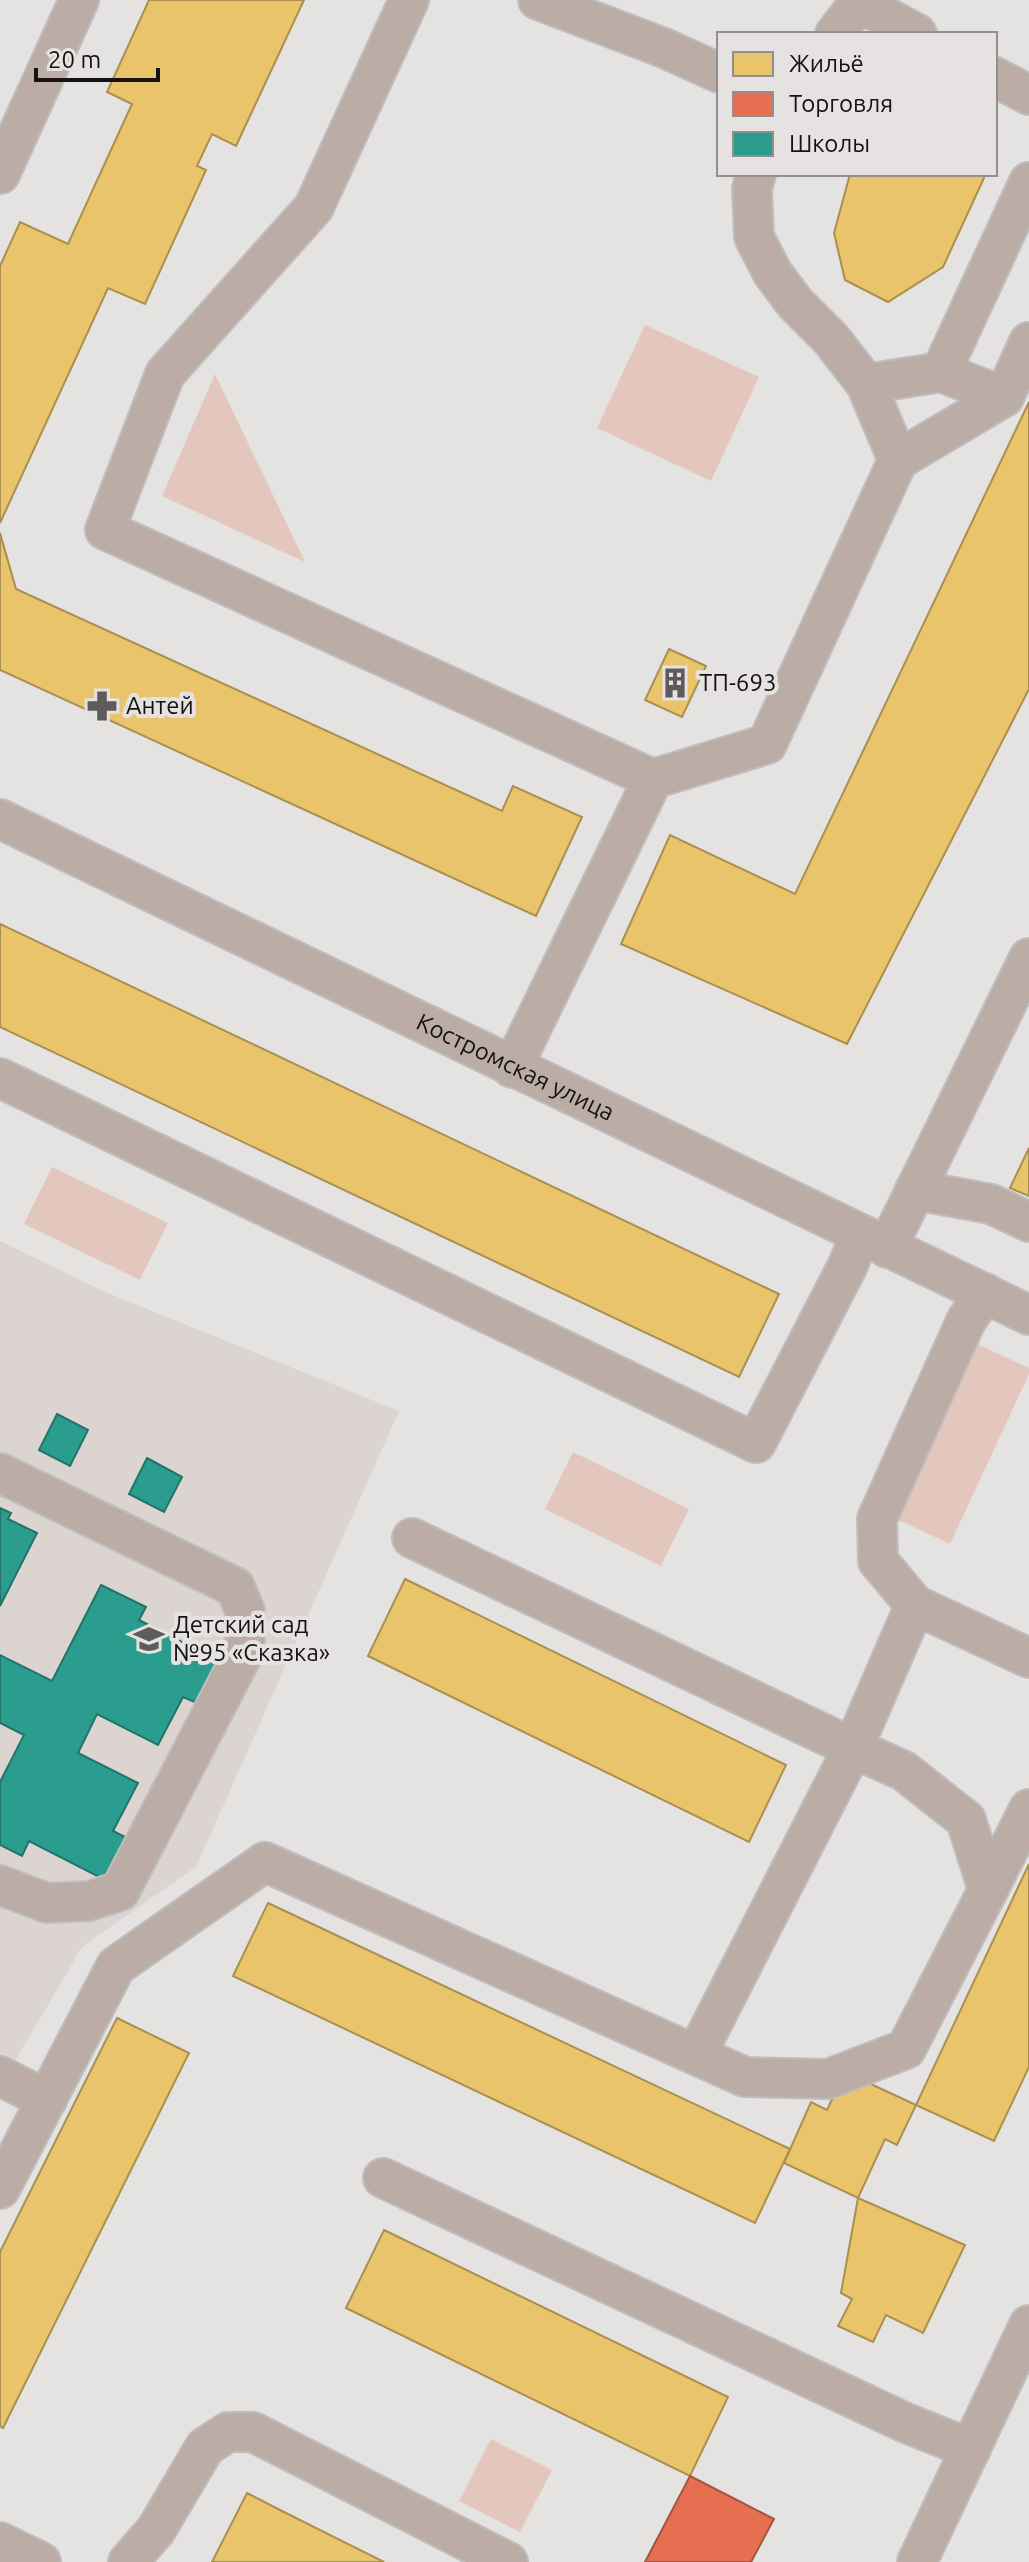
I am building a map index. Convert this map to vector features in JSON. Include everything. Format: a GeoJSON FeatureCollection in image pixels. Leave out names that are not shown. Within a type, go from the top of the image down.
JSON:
{"type":"FeatureCollection","features":[{"type":"Feature","properties":{"kind":"street"},"geometry":{"type":"LineString","coordinates":[[0,174],[79,0]]}},
{"type":"Feature","properties":{"kind":"street"},"geometry":{"type":"LineString","coordinates":[[409,0],[314,207],[165,374],[105,530],[653,779],[767,744],[898,460],[1004,397],[1029,342]]}},
{"type":"Feature","properties":{"kind":"street"},"geometry":{"type":"LineString","coordinates":[[538,0],[664,48],[717,72]]}},
{"type":"Feature","properties":{"kind":"street"},"geometry":{"type":"LineString","coordinates":[[837,32],[860,1],[914,32]]}},
{"type":"Feature","properties":{"kind":"street"},"geometry":{"type":"LineString","coordinates":[[997,78],[1029,95]]}},
{"type":"Feature","properties":{"kind":"street"},"geometry":{"type":"LineString","coordinates":[[755,176],[752,189],[754,237],[772,272],[795,303],[831,339],[866,384],[898,460]]}},
{"type":"Feature","properties":{"kind":"street"},"geometry":{"type":"LineString","coordinates":[[941,372],[1029,182]]}},
{"type":"Feature","properties":{"kind":"street"},"geometry":{"type":"LineString","coordinates":[[866,384],[941,372],[1004,397]]}},
{"type":"Feature","properties":{"kind":"street"},"geometry":{"type":"LineString","coordinates":[[512,1068],[653,779]]}},
{"type":"Feature","properties":{"kind":"street","name":"Костромская улица"},"geometry":{"type":"LineString","coordinates":[[0,819],[1029,1315]]}},
{"type":"Feature","properties":{"kind":"street"},"geometry":{"type":"LineString","coordinates":[[0,1078],[756,1443],[848,1265],[873,1242],[915,1190],[1029,958]]}},
{"type":"Feature","properties":{"kind":"street"},"geometry":{"type":"LineString","coordinates":[[915,1190],[991,1204],[1029,1222]]}},
{"type":"Feature","properties":{"kind":"street"},"geometry":{"type":"LineString","coordinates":[[985,1293],[966,1321],[877,1519],[878,1561],[915,1605],[1029,1658]]}},
{"type":"Feature","properties":{"kind":"street"},"geometry":{"type":"LineString","coordinates":[[0,1473],[235,1587],[245,1611],[245,1650],[120,1891],[89,1901],[47,1903],[0,1885]]}},
{"type":"Feature","properties":{"kind":"street"},"geometry":{"type":"LineString","coordinates":[[412,1538],[904,1771],[966,1820],[988,1890]]}},
{"type":"Feature","properties":{"kind":"street"},"geometry":{"type":"LineString","coordinates":[[696,2055],[853,1748],[915,1605]]}},
{"type":"Feature","properties":{"kind":"street"},"geometry":{"type":"LineString","coordinates":[[0,2189],[116,1966],[265,1862],[745,2077],[828,2079],[906,2049],[1029,1809]]}},
{"type":"Feature","properties":{"kind":"street"},"geometry":{"type":"LineString","coordinates":[[0,2076],[47,2100]]}},
{"type":"Feature","properties":{"kind":"street"},"geometry":{"type":"LineString","coordinates":[[383,2178],[906,2423],[971,2449]]}},
{"type":"Feature","properties":{"kind":"street"},"geometry":{"type":"LineString","coordinates":[[917,2562],[1029,2325]]}},
{"type":"Feature","properties":{"kind":"street"},"geometry":{"type":"LineString","coordinates":[[128,2562],[156,2530],[205,2447],[228,2432],[253,2432],[508,2562]]}},
{"type":"Feature","properties":{"kind":"street"},"geometry":{"type":"LineString","coordinates":[[0,2542],[41,2562]]}},
{"type":"Feature","properties":{"kind":"shaded area"},"geometry":{"type":"Polygon","coordinates":[[[645,325],[759,377],[711,481],[597,428],[645,325]]]}},
{"type":"Feature","properties":{"kind":"shaded area"},"geometry":{"type":"Polygon","coordinates":[[[215,374],[305,562],[162,496],[215,374]]]}},
{"type":"Feature","properties":{"kind":"shaded area"},"geometry":{"type":"Polygon","coordinates":[[[52,1167],[168,1223],[140,1280],[24,1224],[52,1167]]]}},
{"type":"Feature","properties":{"kind":"shaded area","name":"Детский сад №95 «Сказка»"},"geometry":{"type":"Polygon","coordinates":[[[0,1241],[103,1291],[399,1411],[196,1867],[82,1947],[14,2063],[0,2056],[0,1241]]]}},
{"type":"Feature","properties":{"kind":"shaded area"},"geometry":{"type":"Polygon","coordinates":[[[973,1342],[1029,1368],[1029,1374],[950,1544],[892,1517],[973,1342]]]}},
{"type":"Feature","properties":{"kind":"shaded area"},"geometry":{"type":"Polygon","coordinates":[[[573,1452],[689,1509],[661,1566],[545,1509],[573,1452]]]}},
{"type":"Feature","properties":{"kind":"shaded area"},"geometry":{"type":"Polygon","coordinates":[[[491,2439],[552,2470],[520,2532],[459,2501],[491,2439]]]}},
{"type":"Feature","properties":{"kind":"building: Жильё"},"geometry":{"type":"Polygon","coordinates":[[[149,0],[304,0],[236,146],[212,134],[197,166],[206,170],[145,304],[108,288],[0,523],[0,266],[20,222],[68,244],[132,104],[107,92],[149,0]]]}},
{"type":"Feature","properties":{"kind":"building: Жильё"},"geometry":{"type":"Polygon","coordinates":[[[849,176],[984,176],[943,267],[888,302],[845,280],[834,233],[849,176]]]}},
{"type":"Feature","properties":{"kind":"building: Жильё"},"geometry":{"type":"Polygon","coordinates":[[[1029,402],[1029,689],[847,1044],[621,944],[670,835],[795,894],[1029,402]]]}},
{"type":"Feature","properties":{"kind":"building: Жильё"},"geometry":{"type":"Polygon","coordinates":[[[0,533],[16,589],[502,811],[513,786],[582,817],[536,916],[0,670],[0,533]]]}},
{"type":"Feature","properties":{"kind":"building: Жильё","name":"ТП-693"},"geometry":{"type":"Polygon","coordinates":[[[669,649],[706,666],[682,717],[645,700],[669,649]]]}},
{"type":"Feature","properties":{"kind":"building: Жильё"},"geometry":{"type":"Polygon","coordinates":[[[0,924],[779,1294],[739,1377],[0,1027],[0,924]]]}},
{"type":"Feature","properties":{"kind":"building: Жильё"},"geometry":{"type":"Polygon","coordinates":[[[1029,1148],[1029,1196],[1010,1188],[1029,1148]]]}},
{"type":"Feature","properties":{"kind":"building: Жильё"},"geometry":{"type":"Polygon","coordinates":[[[405,1579],[786,1765],[749,1842],[368,1656],[405,1579]]]}},
{"type":"Feature","properties":{"kind":"building: Жильё"},"geometry":{"type":"Polygon","coordinates":[[[1029,1864],[1029,2067],[994,2141],[916,2105],[1029,1864]]]}},
{"type":"Feature","properties":{"kind":"building: Жильё"},"geometry":{"type":"Polygon","coordinates":[[[268,1903],[790,2149],[755,2223],[233,1976],[268,1903]]]}},
{"type":"Feature","properties":{"kind":"building: Жильё"},"geometry":{"type":"Polygon","coordinates":[[[117,2018],[189,2053],[3,2428],[0,2426],[0,2252],[117,2018]]]}},
{"type":"Feature","properties":{"kind":"building: Жильё"},"geometry":{"type":"Polygon","coordinates":[[[845,2072],[916,2105],[897,2145],[885,2139],[858,2198],[784,2163],[811,2102],[827,2110],[845,2072]]]}},
{"type":"Feature","properties":{"kind":"building: Жильё"},"geometry":{"type":"Polygon","coordinates":[[[858,2198],[965,2245],[923,2333],[886,2315],[873,2342],[838,2326],[852,2299],[841,2293],[858,2198]]]}},
{"type":"Feature","properties":{"kind":"building: Жильё"},"geometry":{"type":"Polygon","coordinates":[[[384,2230],[728,2397],[690,2476],[346,2308],[384,2230]]]}},
{"type":"Feature","properties":{"kind":"building: Жильё"},"geometry":{"type":"Polygon","coordinates":[[[247,2493],[282,2511],[384,2562],[212,2562],[247,2493]]]}},
{"type":"Feature","properties":{"kind":"building: Торговля"},"geometry":{"type":"Polygon","coordinates":[[[690,2476],[774,2519],[751,2562],[645,2562],[690,2476]]]}},
{"type":"Feature","properties":{"kind":"building: Школы"},"geometry":{"type":"Polygon","coordinates":[[[57,1414],[88,1430],[70,1466],[39,1450],[57,1414]]]}},
{"type":"Feature","properties":{"kind":"building: Школы"},"geometry":{"type":"Polygon","coordinates":[[[147,1458],[182,1477],[164,1512],[129,1494],[147,1458]]]}},
{"type":"Feature","properties":{"kind":"building: Школы"},"geometry":{"type":"Polygon","coordinates":[[[0,1508],[11,1513],[8,1519],[37,1533],[0,1606],[0,1508]]]}},
{"type":"Feature","properties":{"kind":"building: Школы"},"geometry":{"type":"Polygon","coordinates":[[[101,1585],[146,1607],[139,1620],[219,1661],[197,1703],[183,1697],[158,1745],[97,1714],[78,1753],[138,1783],[113,1831],[129,1839],[107,1881],[29,1841],[22,1856],[0,1845],[0,1782],[24,1735],[0,1723],[0,1655],[52,1681],[101,1585]]]}},
{"type":"Feature","properties":{"kind":"place","name":"ТП-693"},"geometry":{"type":"Point","coordinates":[675,683]}},
{"type":"Feature","properties":{"kind":"place","name":"Антей"},"geometry":{"type":"Point","coordinates":[102,706]}},
{"type":"Feature","properties":{"kind":"place","name":"Детский сад №95 «Сказка»"},"geometry":{"type":"Point","coordinates":[149,1639]}}]}
